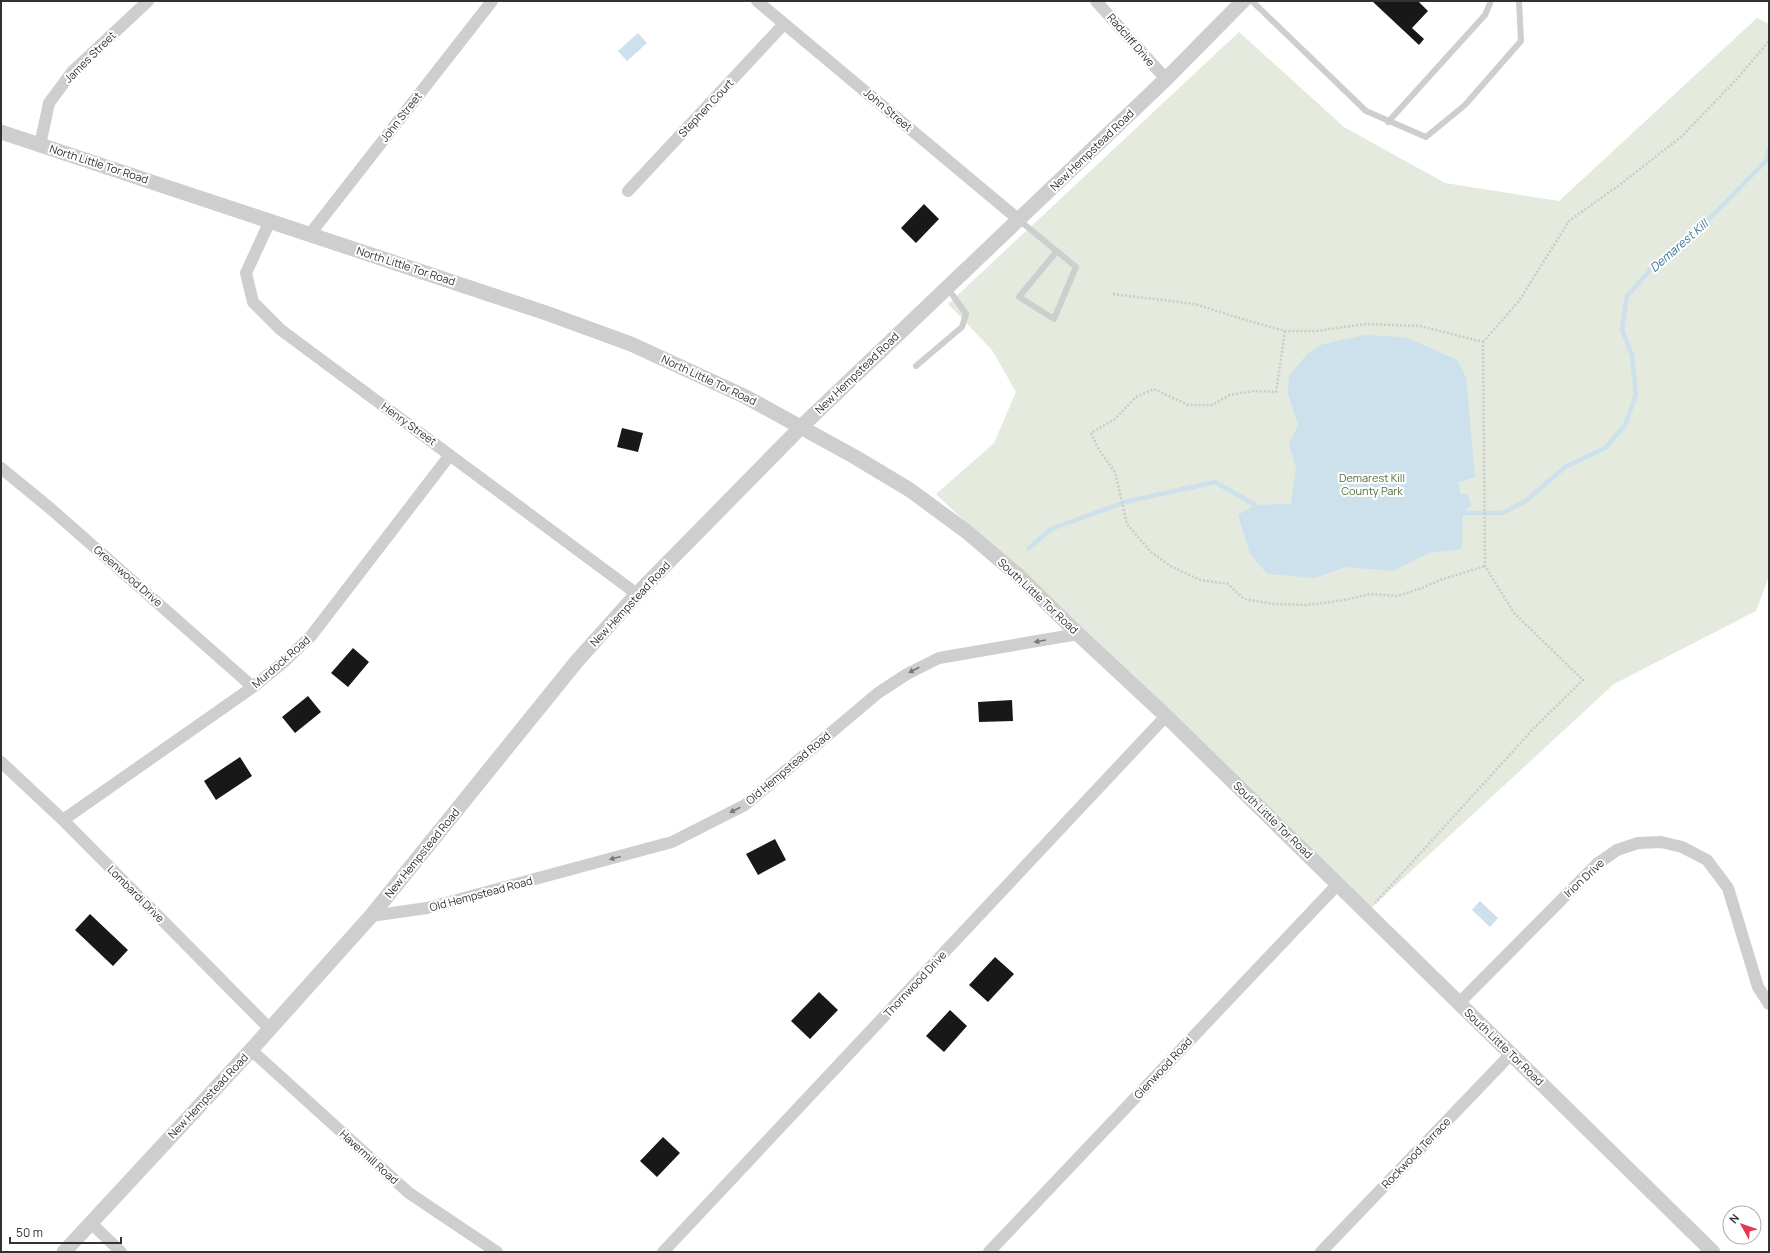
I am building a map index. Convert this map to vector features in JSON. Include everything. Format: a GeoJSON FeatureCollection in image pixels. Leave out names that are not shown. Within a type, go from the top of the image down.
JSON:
{"type":"FeatureCollection","features":[{"type":"Feature","properties":{"kind":"street","name":"James Street"},"geometry":{"type":"LineString","coordinates":[[40,145],[49,103],[72,72],[148,1]]}},
{"type":"Feature","properties":{"kind":"street","name":"John Street"},"geometry":{"type":"LineString","coordinates":[[310,234],[492,1]]}},
{"type":"Feature","properties":{"kind":"street","name":"John Street"},"geometry":{"type":"LineString","coordinates":[[757,1],[1019,220]]}},
{"type":"Feature","properties":{"kind":"street","name":"Radcliff Drive"},"geometry":{"type":"LineString","coordinates":[[1096,1],[1166,79]]}},
{"type":"Feature","properties":{"kind":"street","name":"New Hempstead Road"},"geometry":{"type":"LineString","coordinates":[[64,1252],[251,1050],[269,1028],[371,916],[577,661],[637,594],[802,426],[1166,79],[1243,1]]}},
{"type":"Feature","properties":{"kind":"street","name":"Stephen Court"},"geometry":{"type":"LineString","coordinates":[[628,191],[784,24]]}},
{"type":"Feature","properties":{"kind":"street","name":"North Little Tor Road"},"geometry":{"type":"LineString","coordinates":[[1,132],[546,313],[631,344],[746,397],[802,426]]}},
{"type":"Feature","properties":{"kind":"street","name":"Henry Street"},"geometry":{"type":"LineString","coordinates":[[270,221],[246,273],[253,302],[281,330],[637,594]]}},
{"type":"Feature","properties":{"kind":"street","name":"South Little Tor Road"},"geometry":{"type":"LineString","coordinates":[[802,426],[910,490],[967,532],[1020,577],[1078,634],[1166,716],[1713,1252]]}},
{"type":"Feature","properties":{"kind":"street","name":"Murdock Road"},"geometry":{"type":"LineString","coordinates":[[63,820],[253,687],[285,661],[312,636],[450,455]]}},
{"type":"Feature","properties":{"kind":"street","name":"Greenwood Drive"},"geometry":{"type":"LineString","coordinates":[[1,468],[51,509],[253,687]]}},
{"type":"Feature","properties":{"kind":"street","name":"Old Hempstead Road"},"geometry":{"type":"LineString","coordinates":[[371,916],[427,908],[672,842],[745,805],[878,693],[907,674],[938,658],[1078,634]]}},
{"type":"Feature","properties":{"kind":"street","name":"Thornwood Drive"},"geometry":{"type":"LineString","coordinates":[[663,1252],[1166,716]]}},
{"type":"Feature","properties":{"kind":"street","name":"Lombardi Drive"},"geometry":{"type":"LineString","coordinates":[[1,762],[63,820],[269,1028]]}},
{"type":"Feature","properties":{"kind":"street","name":"Irion Drive"},"geometry":{"type":"LineString","coordinates":[[1459,1003],[1597,864],[1617,850],[1638,843],[1661,842],[1682,847],[1707,860],[1728,888],[1758,987],[1769,1004]]}},
{"type":"Feature","properties":{"kind":"street","name":"Glenwood Road"},"geometry":{"type":"LineString","coordinates":[[989,1252],[1338,884]]}},
{"type":"Feature","properties":{"kind":"street","name":"Havermill Road"},"geometry":{"type":"LineString","coordinates":[[251,1050],[409,1193],[497,1252]]}},
{"type":"Feature","properties":{"kind":"street","name":"Rockwood Terrace"},"geometry":{"type":"LineString","coordinates":[[1321,1252],[1511,1054]]}},
{"type":"Feature","properties":{"kind":"street"},"geometry":{"type":"LineString","coordinates":[[91,1223],[121,1252]]}},
{"type":"Feature","properties":{"kind":"lane"},"geometry":{"type":"LineString","coordinates":[[1252,1],[1366,111],[1388,122],[1426,137],[1465,105],[1521,41],[1519,1]]}},
{"type":"Feature","properties":{"kind":"lane"},"geometry":{"type":"LineString","coordinates":[[1388,122],[1485,15],[1491,1]]}},
{"type":"Feature","properties":{"kind":"lane"},"geometry":{"type":"LineString","coordinates":[[1019,220],[1057,251],[1076,267],[1054,319],[1019,298],[1057,251]]}},
{"type":"Feature","properties":{"kind":"lane"},"geometry":{"type":"LineString","coordinates":[[916,366],[962,327],[966,314],[947,287]]}},
{"type":"Feature","properties":{"kind":"path"},"geometry":{"type":"LineString","coordinates":[[1374,904],[1535,727],[1583,680],[1514,613],[1485,566],[1483,342],[1519,301],[1569,221],[1618,186],[1681,137],[1736,80],[1769,41]]}},
{"type":"Feature","properties":{"kind":"path"},"geometry":{"type":"LineString","coordinates":[[1113,294],[1195,304],[1285,331],[1317,331],[1365,324],[1420,326],[1483,342]]}},
{"type":"Feature","properties":{"kind":"path"},"geometry":{"type":"LineString","coordinates":[[1285,331],[1276,392],[1254,390],[1230,395],[1212,405],[1188,405],[1154,389],[1136,398],[1115,419],[1091,433],[1098,450],[1115,472],[1127,524],[1150,551],[1172,568],[1200,580],[1228,584],[1244,599],[1275,604],[1307,605],[1339,601],[1371,594],[1397,596],[1422,588],[1440,580],[1485,566]]}},
{"type":"Feature","properties":{"kind":"green space","name":"Demarest Kill County Park"},"geometry":{"type":"Polygon","coordinates":[[[1757,18],[1769,24],[1769,576],[1756,611],[1614,684],[1369,910],[936,494],[994,443],[1016,392],[992,350],[948,304],[1239,32],[1344,127],[1445,183],[1559,201],[1757,18]]]}},
{"type":"Feature","properties":{"kind":"water"},"geometry":{"type":"Polygon","coordinates":[[[638,33],[647,43],[627,61],[618,51],[638,33]]]}},
{"type":"Feature","properties":{"kind":"water"},"geometry":{"type":"Polygon","coordinates":[[[1366,335],[1405,337],[1457,360],[1466,377],[1475,477],[1459,482],[1460,493],[1468,495],[1471,505],[1463,513],[1462,549],[1429,553],[1393,571],[1346,567],[1315,578],[1267,574],[1250,554],[1238,515],[1255,505],[1291,504],[1296,469],[1289,444],[1298,425],[1288,393],[1289,376],[1307,354],[1323,344],[1366,335]]]}},
{"type":"Feature","properties":{"kind":"water"},"geometry":{"type":"Polygon","coordinates":[[[1480,901],[1498,918],[1490,927],[1472,910],[1480,901]]]}},
{"type":"Feature","properties":{"kind":"building"},"geometry":{"type":"Polygon","coordinates":[[[1372,1],[1418,1],[1428,11],[1412,28],[1424,39],[1419,45],[1372,1]]]}},
{"type":"Feature","properties":{"kind":"building"},"geometry":{"type":"Polygon","coordinates":[[[924,204],[939,219],[916,243],[901,228],[924,204]]]}},
{"type":"Feature","properties":{"kind":"building"},"geometry":{"type":"Polygon","coordinates":[[[622,428],[643,433],[638,452],[617,447],[622,428]]]}},
{"type":"Feature","properties":{"kind":"building"},"geometry":{"type":"Polygon","coordinates":[[[353,648],[369,662],[348,687],[331,673],[353,648]]]}},
{"type":"Feature","properties":{"kind":"building"},"geometry":{"type":"Polygon","coordinates":[[[308,696],[321,712],[295,733],[282,717],[308,696]]]}},
{"type":"Feature","properties":{"kind":"building"},"geometry":{"type":"Polygon","coordinates":[[[1012,700],[1013,721],[979,722],[978,702],[1012,700]]]}},
{"type":"Feature","properties":{"kind":"building"},"geometry":{"type":"Polygon","coordinates":[[[240,757],[252,776],[216,800],[204,781],[240,757]]]}},
{"type":"Feature","properties":{"kind":"building"},"geometry":{"type":"Polygon","coordinates":[[[775,839],[786,860],[758,875],[746,854],[775,839]]]}},
{"type":"Feature","properties":{"kind":"building"},"geometry":{"type":"Polygon","coordinates":[[[90,914],[128,950],[113,966],[75,930],[90,914]]]}},
{"type":"Feature","properties":{"kind":"building"},"geometry":{"type":"Polygon","coordinates":[[[995,957],[1014,974],[988,1002],[969,985],[995,957]]]}},
{"type":"Feature","properties":{"kind":"building"},"geometry":{"type":"Polygon","coordinates":[[[819,992],[838,1010],[810,1039],[791,1021],[819,992]]]}},
{"type":"Feature","properties":{"kind":"building"},"geometry":{"type":"Polygon","coordinates":[[[950,1010],[967,1026],[944,1052],[926,1036],[950,1010]]]}},
{"type":"Feature","properties":{"kind":"building"},"geometry":{"type":"Polygon","coordinates":[[[663,1137],[680,1153],[657,1177],[640,1161],[663,1137]]]}},
{"type":"Feature","properties":{"kind":"waterway","name":"Demarest Kill"},"geometry":{"type":"LineString","coordinates":[[1463,513],[1503,513],[1527,500],[1565,467],[1605,448],[1625,425],[1636,395],[1632,356],[1622,329],[1627,296],[1660,259],[1701,227],[1766,161],[1769,149]]}},
{"type":"Feature","properties":{"kind":"waterway"},"geometry":{"type":"LineString","coordinates":[[1029,548],[1051,529],[1125,502],[1215,482],[1255,505]]}}]}
